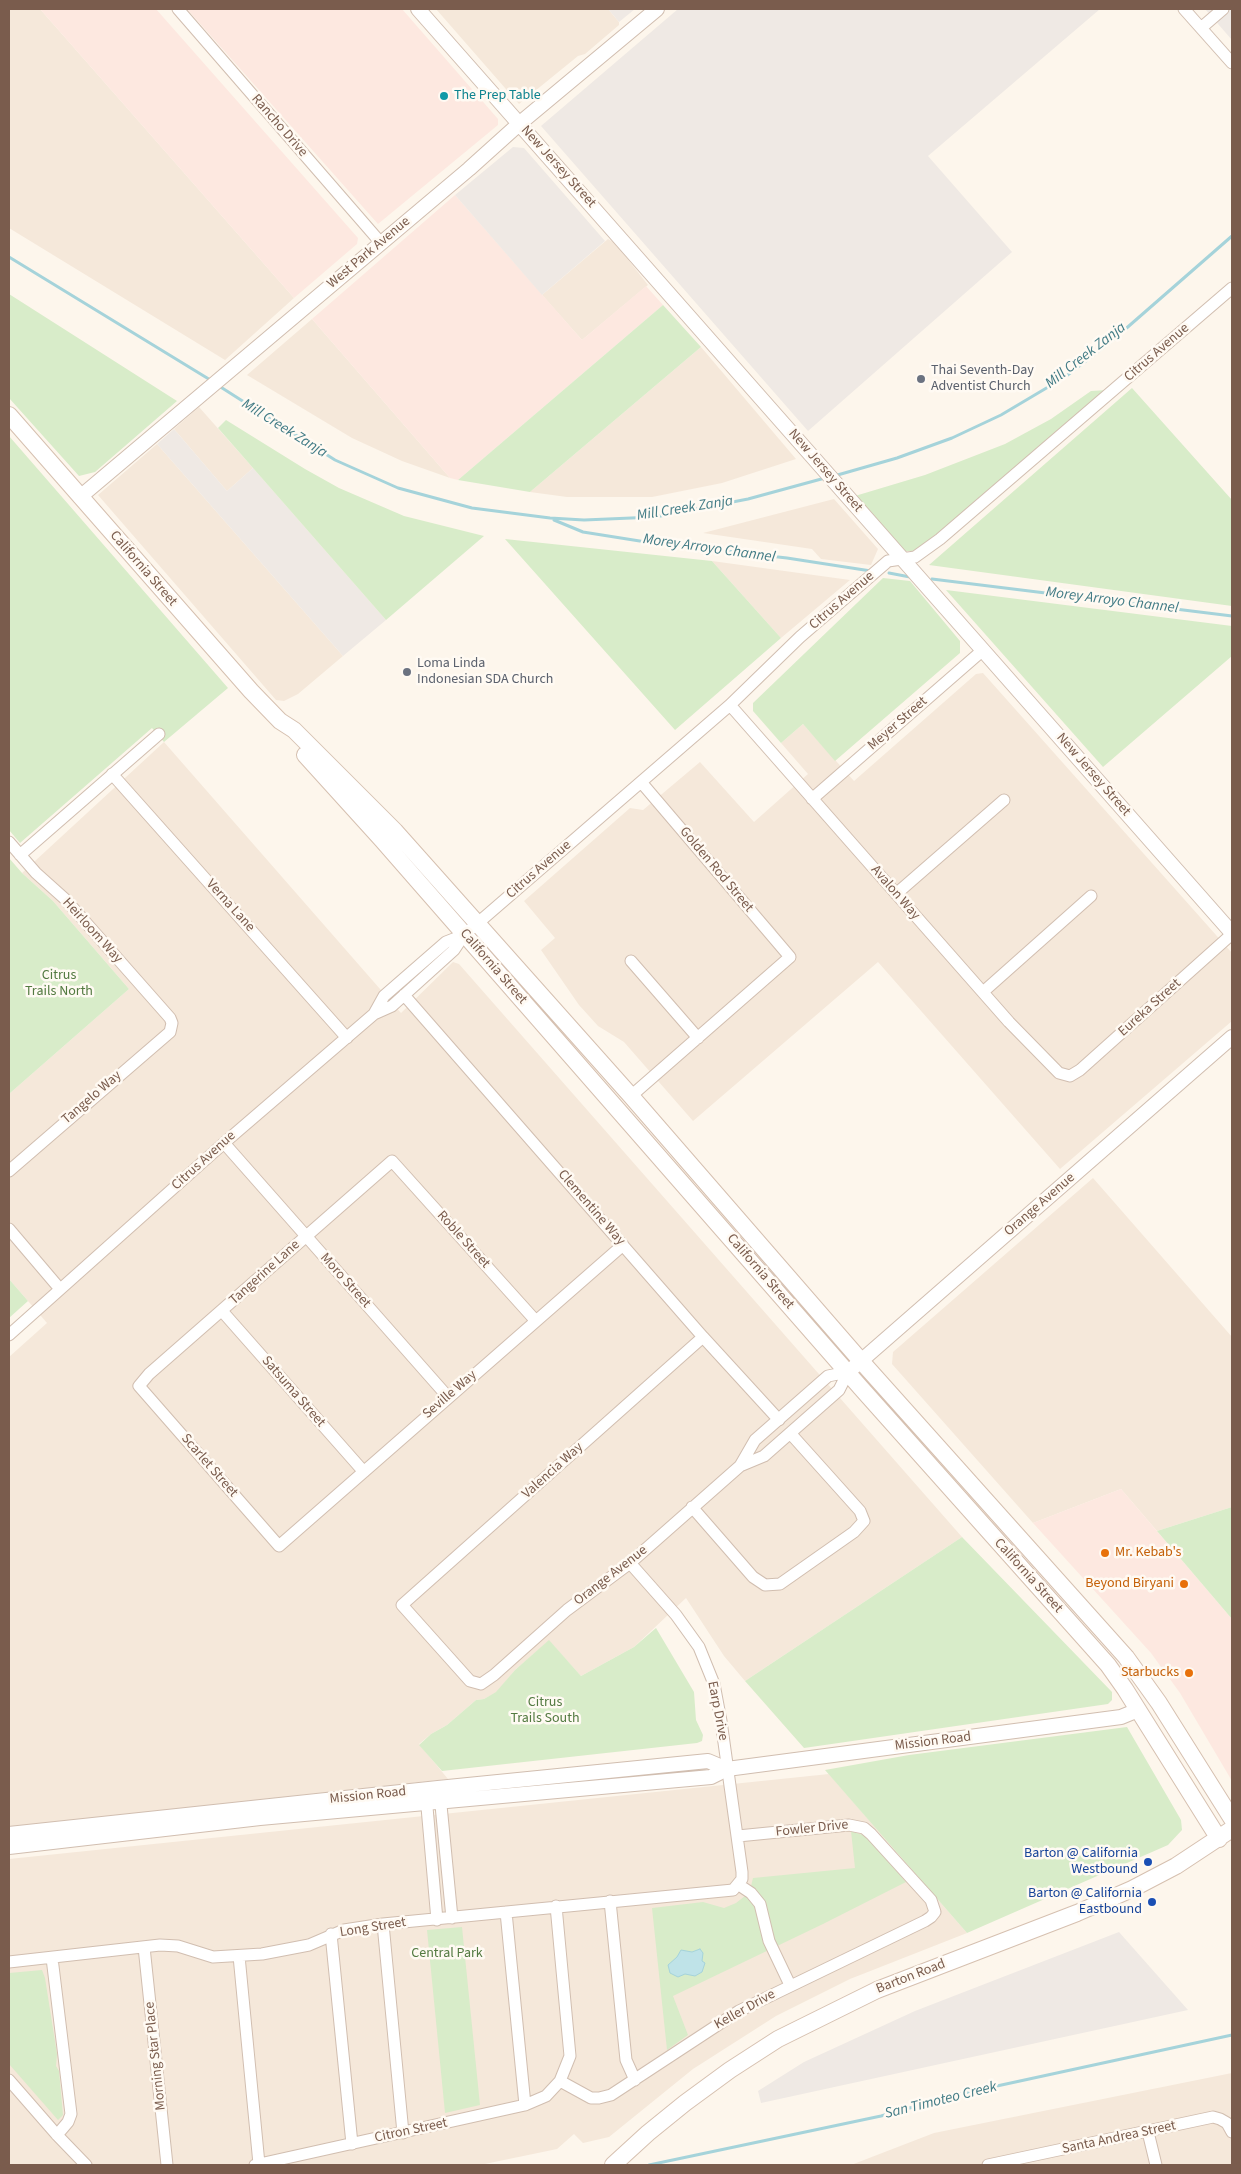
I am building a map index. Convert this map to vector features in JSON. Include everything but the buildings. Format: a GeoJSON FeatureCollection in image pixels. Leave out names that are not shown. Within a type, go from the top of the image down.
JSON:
{"type":"FeatureCollection","features":[{"type":"Feature","properties":{"kind":"main road","name":"California Street"},"geometry":{"type":"LineString","coordinates":[[9,414],[251,691],[280,721],[294,730],[395,831],[631,1096],[861,1361],[1084,1610],[1141,1676],[1232,1819]]}},
{"type":"Feature","properties":{"kind":"main road","name":"California Street"},"geometry":{"type":"LineString","coordinates":[[280,721],[288,736],[1108,1665],[1218,1839]]}},
{"type":"Feature","properties":{"kind":"main road"},"geometry":{"type":"LineString","coordinates":[[1070,1623],[1084,1610]]}},
{"type":"Feature","properties":{"kind":"main road","name":"Barton Road"},"geometry":{"type":"LineString","coordinates":[[613,2165],[648,2133],[730,2070],[778,2039],[877,1990],[1132,1890],[1176,1866],[1232,1829]]}},
{"type":"Feature","properties":{"kind":"street","name":"Rancho Drive"},"geometry":{"type":"LineString","coordinates":[[178,9],[381,243]]}},
{"type":"Feature","properties":{"kind":"street","name":"New Jersey Street"},"geometry":{"type":"LineString","coordinates":[[418,9],[821,464],[1232,934]]}},
{"type":"Feature","properties":{"kind":"street","name":"West Park Avenue"},"geometry":{"type":"LineString","coordinates":[[80,497],[657,9]]}},
{"type":"Feature","properties":{"kind":"street"},"geometry":{"type":"LineString","coordinates":[[1184,9],[1232,63]]}},
{"type":"Feature","properties":{"kind":"street"},"geometry":{"type":"LineString","coordinates":[[1201,28],[1223,9]]}},
{"type":"Feature","properties":{"kind":"street","name":"Citrus Avenue"},"geometry":{"type":"LineString","coordinates":[[374,1014],[392,1006],[454,950],[464,935],[730,705],[800,638],[888,562],[916,557],[940,538],[1232,288]]}},
{"type":"Feature","properties":{"kind":"street","name":"Meyer Street"},"geometry":{"type":"LineString","coordinates":[[812,799],[983,650]]}},
{"type":"Feature","properties":{"kind":"street","name":"Avalon Way"},"geometry":{"type":"LineString","coordinates":[[730,705],[983,992],[1052,1068],[1065,1076]]}},
{"type":"Feature","properties":{"kind":"street"},"geometry":{"type":"LineString","coordinates":[[20,855],[159,734]]}},
{"type":"Feature","properties":{"kind":"street","name":"Verna Lane"},"geometry":{"type":"LineString","coordinates":[[112,774],[348,1038]]}},
{"type":"Feature","properties":{"kind":"street","name":"Golden Rod Street"},"geometry":{"type":"LineString","coordinates":[[641,782],[790,957],[698,1038]]}},
{"type":"Feature","properties":{"kind":"street"},"geometry":{"type":"LineString","coordinates":[[896,894],[1004,800]]}},
{"type":"Feature","properties":{"kind":"street","name":"Heirloom Way"},"geometry":{"type":"LineString","coordinates":[[9,842],[65,899],[170,1018],[172,1023]]}},
{"type":"Feature","properties":{"kind":"street"},"geometry":{"type":"LineString","coordinates":[[983,992],[1091,896]]}},
{"type":"Feature","properties":{"kind":"street","name":"Eureka Street"},"geometry":{"type":"LineString","coordinates":[[1065,1076],[1070,1076],[1080,1070],[1232,934]]}},
{"type":"Feature","properties":{"kind":"street","name":"Citrus Avenue"},"geometry":{"type":"LineString","coordinates":[[9,1335],[224,1143],[348,1038],[374,1014],[384,996],[446,942],[464,935]]}},
{"type":"Feature","properties":{"kind":"street"},"geometry":{"type":"LineString","coordinates":[[631,961],[698,1038],[631,1096]]}},
{"type":"Feature","properties":{"kind":"street","name":"Clementine Way"},"geometry":{"type":"LineString","coordinates":[[404,995],[779,1420]]}},
{"type":"Feature","properties":{"kind":"street","name":"Tangelo Way"},"geometry":{"type":"LineString","coordinates":[[9,1171],[170,1032],[172,1023]]}},
{"type":"Feature","properties":{"kind":"street","name":"Orange Avenue"},"geometry":{"type":"LineString","coordinates":[[481,1684],[568,1610],[630,1563],[740,1466],[764,1456],[839,1390],[848,1372],[1232,1037]]}},
{"type":"Feature","properties":{"kind":"street","name":"Moro Street"},"geometry":{"type":"LineString","coordinates":[[224,1143],[448,1396]]}},
{"type":"Feature","properties":{"kind":"street","name":"Tangerine Lane"},"geometry":{"type":"LineString","coordinates":[[139,1386],[149,1374],[392,1161]]}},
{"type":"Feature","properties":{"kind":"street","name":"Roble Street"},"geometry":{"type":"LineString","coordinates":[[392,1161],[535,1320]]}},
{"type":"Feature","properties":{"kind":"street"},"geometry":{"type":"LineString","coordinates":[[9,1229],[60,1289]]}},
{"type":"Feature","properties":{"kind":"street","name":"Seville Way"},"geometry":{"type":"LineString","coordinates":[[279,1546],[448,1396],[623,1245]]}},
{"type":"Feature","properties":{"kind":"street","name":"Satsuma Street"},"geometry":{"type":"LineString","coordinates":[[222,1311],[364,1472]]}},
{"type":"Feature","properties":{"kind":"street","name":"Valencia Way"},"geometry":{"type":"LineString","coordinates":[[481,1684],[470,1681],[402,1605],[703,1336]]}},
{"type":"Feature","properties":{"kind":"street","name":"Orange Avenue"},"geometry":{"type":"LineString","coordinates":[[740,1466],[755,1440],[828,1376],[848,1372]]}},
{"type":"Feature","properties":{"kind":"street","name":"Scarlet Street"},"geometry":{"type":"LineString","coordinates":[[139,1386],[279,1546]]}},
{"type":"Feature","properties":{"kind":"street"},"geometry":{"type":"LineString","coordinates":[[692,1507],[753,1577],[765,1585],[780,1584],[854,1532],[864,1521],[860,1511],[790,1432]]}},
{"type":"Feature","properties":{"kind":"street","name":"Earp Drive"},"geometry":{"type":"LineString","coordinates":[[630,1563],[676,1615],[698,1647],[714,1684],[738,1836],[742,1872],[739,1885]]}},
{"type":"Feature","properties":{"kind":"street","name":"Mission Road"},"geometry":{"type":"LineString","coordinates":[[9,1834],[433,1795],[711,1777],[727,1769],[1121,1717],[1138,1710]]}},
{"type":"Feature","properties":{"kind":"street"},"geometry":{"type":"LineString","coordinates":[[433,1795],[447,1866],[452,1918]]}},
{"type":"Feature","properties":{"kind":"street"},"geometry":{"type":"LineString","coordinates":[[433,1795],[433,1867],[437,1920]]}},
{"type":"Feature","properties":{"kind":"street","name":"Mission Road"},"geometry":{"type":"LineString","coordinates":[[9,1847],[260,1818],[433,1795]]}},
{"type":"Feature","properties":{"kind":"street","name":"Fowler Drive"},"geometry":{"type":"LineString","coordinates":[[738,1836],[849,1825],[864,1828],[931,1900],[935,1912]]}},
{"type":"Feature","properties":{"kind":"street"},"geometry":{"type":"LineString","coordinates":[[433,1867],[447,1866]]}},
{"type":"Feature","properties":{"kind":"street"},"geometry":{"type":"LineString","coordinates":[[739,1885],[751,1893],[760,1904],[769,1941],[790,1985]]}},
{"type":"Feature","properties":{"kind":"street","name":"Long Street"},"geometry":{"type":"LineString","coordinates":[[9,1962],[144,1947],[178,1946],[208,1956],[238,1956],[300,1948],[344,1930],[383,1924],[437,1920],[706,1891],[729,1891],[739,1885]]}},
{"type":"Feature","properties":{"kind":"street"},"geometry":{"type":"LineString","coordinates":[[610,1901],[626,2060],[635,2080]]}},
{"type":"Feature","properties":{"kind":"street"},"geometry":{"type":"LineString","coordinates":[[556,1906],[570,2042],[570,2056],[560,2081]]}},
{"type":"Feature","properties":{"kind":"street"},"geometry":{"type":"LineString","coordinates":[[506,1912],[525,2105]]}},
{"type":"Feature","properties":{"kind":"street","name":"Keller Drive"},"geometry":{"type":"LineString","coordinates":[[560,2081],[583,2095],[599,2098],[611,2095],[739,2011],[925,1921],[935,1912]]}},
{"type":"Feature","properties":{"kind":"street"},"geometry":{"type":"LineString","coordinates":[[383,1924],[403,2133]]}},
{"type":"Feature","properties":{"kind":"street"},"geometry":{"type":"LineString","coordinates":[[331,1934],[352,2144]]}},
{"type":"Feature","properties":{"kind":"street","name":"Morning Star Place"},"geometry":{"type":"LineString","coordinates":[[144,1947],[167,2165]]}},
{"type":"Feature","properties":{"kind":"street"},"geometry":{"type":"LineString","coordinates":[[238,1956],[257,2165]]}},
{"type":"Feature","properties":{"kind":"street"},"geometry":{"type":"LineString","coordinates":[[52,1958],[71,2114],[68,2122],[57,2135]]}},
{"type":"Feature","properties":{"kind":"street"},"geometry":{"type":"LineString","coordinates":[[9,2080],[86,2165]]}},
{"type":"Feature","properties":{"kind":"street","name":"Citron Street"},"geometry":{"type":"LineString","coordinates":[[257,2165],[525,2105],[546,2096],[560,2081]]}},
{"type":"Feature","properties":{"kind":"street","name":"Santa Andrea Street"},"geometry":{"type":"LineString","coordinates":[[988,2165],[1213,2118],[1227,2123],[1232,2132]]}},
{"type":"Feature","properties":{"kind":"street"},"geometry":{"type":"LineString","coordinates":[[1148,2132],[1156,2165]]}},
{"type":"Feature","properties":{"kind":"shaded area"},"geometry":{"type":"Polygon","coordinates":[[[9,9],[40,9],[294,298],[225,360],[9,228],[9,9]]]}},
{"type":"Feature","properties":{"kind":"shaded area"},"geometry":{"type":"Polygon","coordinates":[[[40,9],[156,9],[358,238],[357,244],[294,298],[40,9]]]}},
{"type":"Feature","properties":{"kind":"shaded area"},"geometry":{"type":"Polygon","coordinates":[[[187,9],[402,9],[498,119],[498,125],[378,224],[187,9]]]}},
{"type":"Feature","properties":{"kind":"shaded area"},"geometry":{"type":"Polygon","coordinates":[[[436,9],[608,9],[619,22],[619,25],[585,54],[578,56],[519,104],[436,9]]]}},
{"type":"Feature","properties":{"kind":"shaded area"},"geometry":{"type":"Polygon","coordinates":[[[608,9],[635,9],[619,22],[608,9]]]}},
{"type":"Feature","properties":{"kind":"shaded area"},"geometry":{"type":"Polygon","coordinates":[[[678,9],[1100,9],[928,156],[1012,252],[808,431],[541,126],[678,9]]]}},
{"type":"Feature","properties":{"kind":"shaded area"},"geometry":{"type":"Polygon","coordinates":[[[1205,9],[1232,9],[1232,40],[1205,9]]]}},
{"type":"Feature","properties":{"kind":"shaded area"},"geometry":{"type":"Polygon","coordinates":[[[513,147],[524,148],[605,241],[542,295],[455,195],[513,147]]]}},
{"type":"Feature","properties":{"kind":"shaded area"},"geometry":{"type":"Polygon","coordinates":[[[455,195],[582,340],[646,286],[663,305],[458,480],[450,478],[312,319],[455,195]]]}},
{"type":"Feature","properties":{"kind":"shaded area"},"geometry":{"type":"Polygon","coordinates":[[[608,239],[615,243],[648,285],[582,340],[542,295],[608,239]]]}},
{"type":"Feature","properties":{"kind":"shaded area"},"geometry":{"type":"Polygon","coordinates":[[[312,319],[450,478],[402,461],[352,438],[247,375],[312,319]]]}},
{"type":"Feature","properties":{"kind":"shaded area"},"geometry":{"type":"Polygon","coordinates":[[[701,347],[796,459],[722,483],[652,497],[567,497],[530,492],[701,347]]]}},
{"type":"Feature","properties":{"kind":"shaded area"},"geometry":{"type":"Polygon","coordinates":[[[199,407],[253,468],[227,491],[174,429],[199,407]]]}},
{"type":"Feature","properties":{"kind":"shaded area"},"geometry":{"type":"Polygon","coordinates":[[[174,429],[227,491],[253,468],[386,620],[343,656],[157,444],[174,429]]]}},
{"type":"Feature","properties":{"kind":"shaded area"},"geometry":{"type":"Polygon","coordinates":[[[157,444],[343,656],[298,694],[284,701],[276,700],[98,495],[157,444]]]}},
{"type":"Feature","properties":{"kind":"shaded area"},"geometry":{"type":"Polygon","coordinates":[[[834,499],[878,549],[871,565],[821,559],[812,549],[703,533],[834,499]]]}},
{"type":"Feature","properties":{"kind":"shaded area"},"geometry":{"type":"Polygon","coordinates":[[[712,561],[850,580],[781,638],[712,561]]]}},
{"type":"Feature","properties":{"kind":"shaded area"},"geometry":{"type":"Polygon","coordinates":[[[983,673],[1232,953],[1232,1021],[1060,1169],[878,962],[693,1121],[624,1042],[598,1026],[579,1005],[541,950],[555,938],[524,901],[630,808],[643,810],[700,762],[754,822],[808,774],[781,743],[803,724],[854,781],[976,674],[983,673]]]}},
{"type":"Feature","properties":{"kind":"shaded area"},"geometry":{"type":"Polygon","coordinates":[[[164,742],[401,1013],[453,962],[459,964],[962,1537],[745,1681],[724,1656],[686,1598],[634,1647],[581,1676],[549,1641],[515,1670],[497,1692],[484,1699],[476,1700],[447,1725],[431,1734],[419,1744],[448,1779],[9,1827],[9,1357],[47,1323],[9,1279],[9,1094],[129,989],[53,901],[22,873],[164,742]]]}},
{"type":"Feature","properties":{"kind":"shaded area"},"geometry":{"type":"Polygon","coordinates":[[[1093,1178],[1232,1337],[1232,1507],[1157,1531],[1121,1489],[1033,1523],[892,1364],[893,1352],[1093,1178]]]}},
{"type":"Feature","properties":{"kind":"shaded area"},"geometry":{"type":"Polygon","coordinates":[[[1121,1489],[1232,1619],[1232,1781],[1180,1693],[1151,1653],[1033,1523],[1121,1489]]]}},
{"type":"Feature","properties":{"kind":"shaded area"},"geometry":{"type":"Polygon","coordinates":[[[829,1774],[967,1933],[850,1979],[776,2016],[693,2069],[609,2137],[583,2143],[574,2134],[557,2149],[480,2165],[9,2165],[9,1859],[829,1774]]]}},
{"type":"Feature","properties":{"kind":"shaded area"},"geometry":{"type":"Polygon","coordinates":[[[1119,1932],[1188,2010],[761,2103],[758,2091],[804,2062],[915,2011],[1119,1932]]]}},
{"type":"Feature","properties":{"kind":"shaded area"},"geometry":{"type":"Polygon","coordinates":[[[1232,2073],[1232,2165],[851,2165],[934,2133],[1232,2073]]]}},
{"type":"Feature","properties":{"kind":"green space"},"geometry":{"type":"Polygon","coordinates":[[[9,294],[177,401],[95,472],[79,476],[9,398],[9,294]]]}},
{"type":"Feature","properties":{"kind":"green space"},"geometry":{"type":"Polygon","coordinates":[[[663,305],[701,347],[530,492],[458,480],[663,305]]]}},
{"type":"Feature","properties":{"kind":"green space"},"geometry":{"type":"Polygon","coordinates":[[[1132,388],[1232,500],[1232,606],[929,565],[1132,388]]]}},
{"type":"Feature","properties":{"kind":"green space"},"geometry":{"type":"Polygon","coordinates":[[[1107,390],[919,549],[905,551],[898,546],[855,496],[925,475],[1005,444],[1051,419],[1091,391],[1107,390]]]}},
{"type":"Feature","properties":{"kind":"green space"},"geometry":{"type":"Polygon","coordinates":[[[226,420],[339,488],[404,516],[484,536],[386,620],[218,428],[226,420]]]}},
{"type":"Feature","properties":{"kind":"green space"},"geometry":{"type":"Polygon","coordinates":[[[9,436],[228,688],[164,742],[152,728],[20,843],[9,830],[9,436]]]}},
{"type":"Feature","properties":{"kind":"green space"},"geometry":{"type":"Polygon","coordinates":[[[505,539],[712,561],[781,638],[675,730],[505,539]]]}},
{"type":"Feature","properties":{"kind":"green space"},"geometry":{"type":"Polygon","coordinates":[[[883,578],[910,581],[960,641],[960,653],[835,761],[803,724],[781,743],[753,711],[753,703],[883,578]]]}},
{"type":"Feature","properties":{"kind":"green space"},"geometry":{"type":"Polygon","coordinates":[[[946,590],[1232,626],[1232,656],[1103,767],[946,590]]]}},
{"type":"Feature","properties":{"kind":"green space","name":"Citrus Trails North"},"geometry":{"type":"Polygon","coordinates":[[[9,858],[22,873],[53,901],[129,989],[9,1094],[9,858]]]}},
{"type":"Feature","properties":{"kind":"green space"},"geometry":{"type":"Polygon","coordinates":[[[9,1279],[28,1301],[9,1318],[9,1279]]]}},
{"type":"Feature","properties":{"kind":"green space"},"geometry":{"type":"Polygon","coordinates":[[[1232,1507],[1232,1619],[1157,1531],[1232,1507]]]}},
{"type":"Feature","properties":{"kind":"green space"},"geometry":{"type":"Polygon","coordinates":[[[962,1537],[1112,1692],[1112,1700],[1108,1704],[804,1748],[745,1681],[962,1537]]]}},
{"type":"Feature","properties":{"kind":"green space","name":"Citrus Trails South"},"geometry":{"type":"Polygon","coordinates":[[[656,1628],[694,1692],[696,1720],[703,1735],[702,1741],[442,1771],[419,1745],[431,1734],[447,1725],[476,1700],[484,1699],[496,1692],[515,1670],[549,1640],[581,1676],[634,1647],[656,1628]]]}},
{"type":"Feature","properties":{"kind":"green space"},"geometry":{"type":"Polygon","coordinates":[[[1127,1727],[1181,1820],[1182,1830],[1168,1845],[967,1933],[825,1770],[909,1755],[1127,1727]]]}},
{"type":"Feature","properties":{"kind":"green space"},"geometry":{"type":"Polygon","coordinates":[[[851,1831],[866,1836],[906,1882],[673,1996],[688,2035],[667,2050],[652,1908],[703,1902],[724,1908],[736,1903],[745,1896],[753,1878],[855,1868],[851,1831]]]}},
{"type":"Feature","properties":{"kind":"green space","name":"Central Park"},"geometry":{"type":"Polygon","coordinates":[[[462,1927],[480,2105],[445,2113],[427,1930],[462,1927]]]}},
{"type":"Feature","properties":{"kind":"green space"},"geometry":{"type":"Polygon","coordinates":[[[42,1970],[45,1978],[57,2054],[56,2066],[59,2071],[63,2115],[58,2120],[9,2064],[9,1973],[42,1970]]]}},
{"type":"Feature","properties":{"kind":"water"},"geometry":{"type":"Polygon","coordinates":[[[700,1949],[703,1953],[702,1961],[705,1963],[702,1972],[695,1976],[685,1974],[678,1977],[670,1973],[668,1965],[677,1957],[681,1950],[692,1952],[700,1949]]]}},
{"type":"Feature","properties":{"kind":"waterway","name":"Mill Creek Zanja"},"geometry":{"type":"LineString","coordinates":[[834,476],[897,458],[952,438],[1001,415],[1065,377],[1114,339],[1232,236]]}},
{"type":"Feature","properties":{"kind":"waterway","name":"Mill Creek Zanja"},"geometry":{"type":"LineString","coordinates":[[9,257],[212,381]]}},
{"type":"Feature","properties":{"kind":"waterway","name":"Mill Creek Zanja"},"geometry":{"type":"LineString","coordinates":[[219,386],[335,460],[398,488],[472,508],[550,518],[584,520],[655,517],[748,499],[825,478]]}},
{"type":"Feature","properties":{"kind":"waterway","name":"Morey Arroyo Channel"},"geometry":{"type":"LineString","coordinates":[[554,520],[583,532],[646,542],[787,558],[871,571]]}},
{"type":"Feature","properties":{"kind":"waterway","name":"Morey Arroyo Channel"},"geometry":{"type":"LineString","coordinates":[[889,573],[910,577]]}},
{"type":"Feature","properties":{"kind":"waterway","name":"Morey Arroyo Channel"},"geometry":{"type":"LineString","coordinates":[[932,579],[1232,616]]}},
{"type":"Feature","properties":{"kind":"waterway","name":"San Timoteo Creek"},"geometry":{"type":"LineString","coordinates":[[649,2165],[881,2116],[960,2094],[1232,2035]]}},
{"type":"Feature","properties":{"kind":"place","name":"The Prep Table"},"geometry":{"type":"Point","coordinates":[444,96]}},
{"type":"Feature","properties":{"kind":"place","name":"Thai Seventh-Day Adventist Church"},"geometry":{"type":"Point","coordinates":[921,379]}},
{"type":"Feature","properties":{"kind":"place","name":"Loma Linda Indonesian SDA Church"},"geometry":{"type":"Point","coordinates":[407,672]}},
{"type":"Feature","properties":{"kind":"place","name":"Mr. Kebab's"},"geometry":{"type":"Point","coordinates":[1105,1553]}},
{"type":"Feature","properties":{"kind":"place","name":"Beyond Biryani"},"geometry":{"type":"Point","coordinates":[1184,1584]}},
{"type":"Feature","properties":{"kind":"place","name":"Starbucks"},"geometry":{"type":"Point","coordinates":[1189,1673]}},
{"type":"Feature","properties":{"kind":"place","name":"Barton @ California Westbound"},"geometry":{"type":"Point","coordinates":[1148,1862]}},
{"type":"Feature","properties":{"kind":"place","name":"Barton @ California Eastbound"},"geometry":{"type":"Point","coordinates":[1152,1902]}}]}
